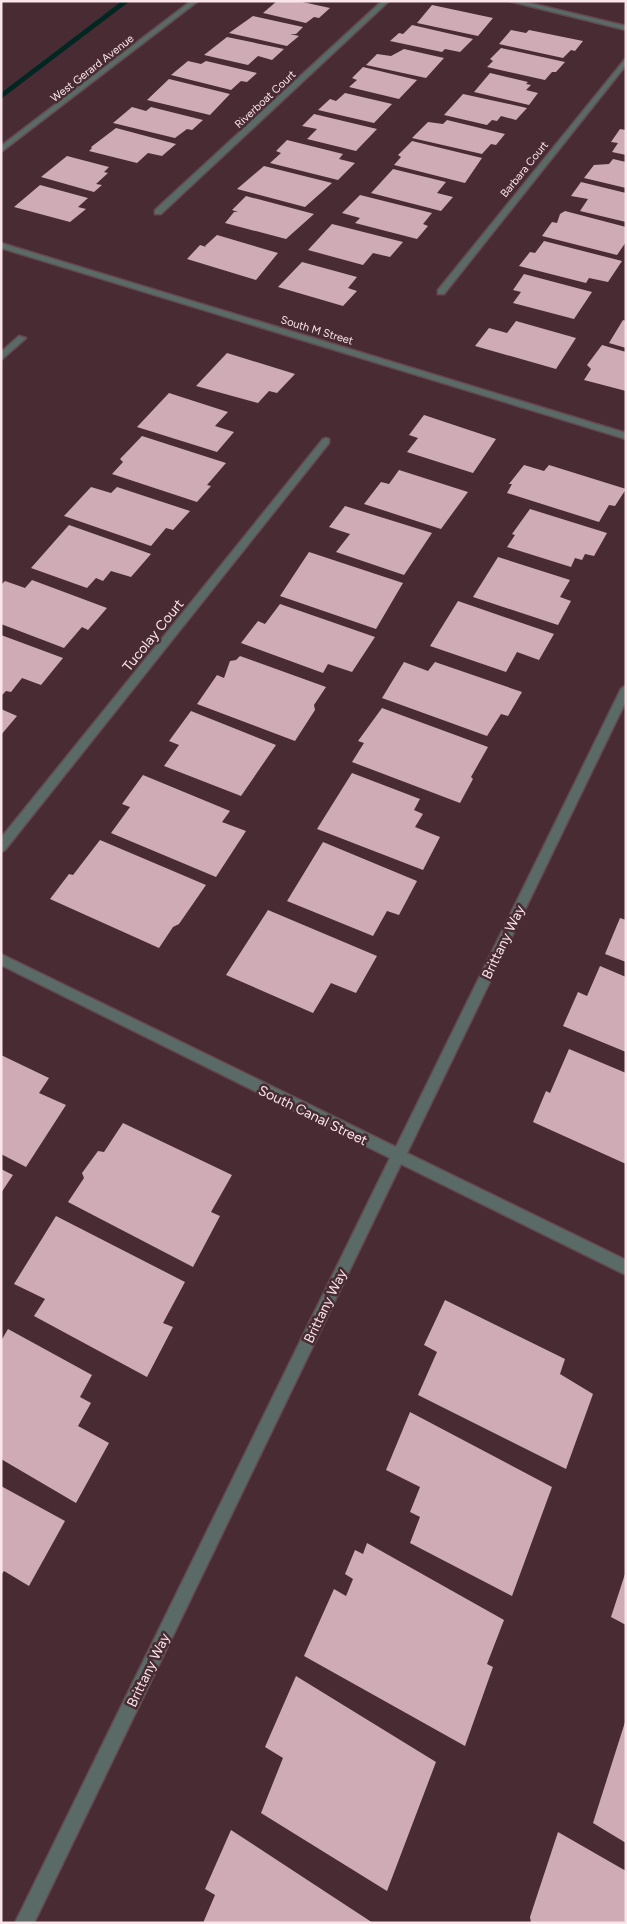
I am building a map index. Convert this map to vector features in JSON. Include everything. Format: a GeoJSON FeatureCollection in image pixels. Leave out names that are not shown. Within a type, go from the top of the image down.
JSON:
{"type":"FeatureCollection","features":[{"type":"Feature","properties":{"kind":"street","name":"West Gerard Avenue"},"geometry":{"type":"LineString","coordinates":[[1,150],[195,1]]}},
{"type":"Feature","properties":{"kind":"street","name":"Riverboat Court"},"geometry":{"type":"LineString","coordinates":[[158,212],[386,1]]}},
{"type":"Feature","properties":{"kind":"street"},"geometry":{"type":"LineString","coordinates":[[512,1],[626,28]]}},
{"type":"Feature","properties":{"kind":"street","name":"Barbara Court"},"geometry":{"type":"LineString","coordinates":[[440,292],[626,60]]}},
{"type":"Feature","properties":{"kind":"street","name":"South M Street"},"geometry":{"type":"LineString","coordinates":[[1,245],[626,436]]}},
{"type":"Feature","properties":{"kind":"street"},"geometry":{"type":"LineString","coordinates":[[1,357],[22,338]]}},
{"type":"Feature","properties":{"kind":"street","name":"Tucolay Court"},"geometry":{"type":"LineString","coordinates":[[1,846],[326,441]]}},
{"type":"Feature","properties":{"kind":"street","name":"Brittany Way"},"geometry":{"type":"LineString","coordinates":[[24,1923],[626,689]]}},
{"type":"Feature","properties":{"kind":"street","name":"South Canal Street"},"geometry":{"type":"LineString","coordinates":[[1,960],[626,1268]]}},
{"type":"Feature","properties":{"kind":"building"},"geometry":{"type":"Polygon","coordinates":[[[277,1],[298,1],[330,8],[319,18],[314,17],[306,23],[263,13],[277,1]]]}},
{"type":"Feature","properties":{"kind":"building"},"geometry":{"type":"Polygon","coordinates":[[[432,5],[493,18],[478,36],[417,23],[432,5]]]}},
{"type":"Feature","properties":{"kind":"building"},"geometry":{"type":"Polygon","coordinates":[[[253,16],[303,27],[296,34],[290,34],[299,36],[287,46],[229,33],[253,16]]]}},
{"type":"Feature","properties":{"kind":"building"},"geometry":{"type":"Polygon","coordinates":[[[412,25],[473,39],[460,52],[445,49],[442,52],[390,41],[399,33],[403,34],[412,25]]]}},
{"type":"Feature","properties":{"kind":"building"},"geometry":{"type":"Polygon","coordinates":[[[511,30],[526,33],[529,30],[583,41],[575,51],[571,50],[563,58],[499,44],[511,30]]]}},
{"type":"Feature","properties":{"kind":"building"},"geometry":{"type":"Polygon","coordinates":[[[227,37],[284,49],[272,60],[258,56],[248,65],[204,55],[227,37]]]}},
{"type":"Feature","properties":{"kind":"building"},"geometry":{"type":"Polygon","coordinates":[[[501,48],[565,62],[545,80],[487,67],[493,61],[490,59],[501,48]]]}},
{"type":"Feature","properties":{"kind":"building"},"geometry":{"type":"Polygon","coordinates":[[[404,49],[444,58],[426,78],[366,65],[377,54],[391,56],[404,49]]]}},
{"type":"Feature","properties":{"kind":"building"},"geometry":{"type":"Polygon","coordinates":[[[188,61],[201,64],[206,61],[257,73],[247,82],[241,81],[231,90],[171,75],[188,61]]]}},
{"type":"Feature","properties":{"kind":"building"},"geometry":{"type":"Polygon","coordinates":[[[363,67],[417,80],[399,99],[349,87],[357,80],[352,78],[363,67]]]}},
{"type":"Feature","properties":{"kind":"building"},"geometry":{"type":"Polygon","coordinates":[[[490,73],[528,82],[526,84],[531,85],[526,90],[538,93],[529,105],[474,92],[490,73]]]}},
{"type":"Feature","properties":{"kind":"building"},"geometry":{"type":"Polygon","coordinates":[[[169,79],[230,94],[210,115],[147,100],[169,79]]]}},
{"type":"Feature","properties":{"kind":"building"},"geometry":{"type":"Polygon","coordinates":[[[345,93],[392,104],[374,123],[318,110],[330,99],[336,101],[345,93]]]}},
{"type":"Feature","properties":{"kind":"building"},"geometry":{"type":"Polygon","coordinates":[[[463,94],[527,108],[516,120],[501,116],[497,121],[492,120],[487,125],[444,115],[463,94]]]}},
{"type":"Feature","properties":{"kind":"building"},"geometry":{"type":"Polygon","coordinates":[[[132,107],[146,111],[151,107],[203,120],[192,130],[187,129],[175,138],[113,123],[132,107]]]}},
{"type":"Feature","properties":{"kind":"building"},"geometry":{"type":"Polygon","coordinates":[[[314,114],[377,129],[356,151],[307,139],[317,129],[302,126],[314,114]]]}},
{"type":"Feature","properties":{"kind":"building"},"geometry":{"type":"Polygon","coordinates":[[[447,120],[505,134],[496,145],[491,144],[482,154],[412,138],[428,122],[443,124],[447,120]]]}},
{"type":"Feature","properties":{"kind":"building"},"geometry":{"type":"Polygon","coordinates":[[[116,128],[176,144],[162,156],[148,153],[137,163],[89,151],[91,147],[116,128]]]}},
{"type":"Feature","properties":{"kind":"building"},"geometry":{"type":"Polygon","coordinates":[[[620,129],[626,130],[626,155],[612,152],[618,143],[611,142],[620,129]]]}},
{"type":"Feature","properties":{"kind":"building"},"geometry":{"type":"Polygon","coordinates":[[[287,140],[343,154],[339,159],[355,163],[338,180],[270,163],[281,153],[276,151],[287,140]]]}},
{"type":"Feature","properties":{"kind":"building"},"geometry":{"type":"Polygon","coordinates":[[[412,141],[482,158],[465,183],[394,165],[401,157],[398,155],[412,141]]]}},
{"type":"Feature","properties":{"kind":"building"},"geometry":{"type":"Polygon","coordinates":[[[67,156],[109,167],[104,172],[108,173],[96,184],[102,185],[94,192],[41,177],[67,156]]]}},
{"type":"Feature","properties":{"kind":"building"},"geometry":{"type":"Polygon","coordinates":[[[613,159],[626,162],[626,188],[584,178],[594,165],[609,164],[613,159]]]}},
{"type":"Feature","properties":{"kind":"building"},"geometry":{"type":"Polygon","coordinates":[[[264,166],[332,183],[305,207],[237,189],[264,166]]]}},
{"type":"Feature","properties":{"kind":"building"},"geometry":{"type":"Polygon","coordinates":[[[393,169],[446,182],[437,193],[453,197],[441,211],[371,193],[393,169]]]}},
{"type":"Feature","properties":{"kind":"building"},"geometry":{"type":"Polygon","coordinates":[[[581,182],[626,193],[626,222],[580,211],[588,199],[571,196],[581,182]]]}},
{"type":"Feature","properties":{"kind":"building"},"geometry":{"type":"Polygon","coordinates":[[[40,185],[88,198],[78,207],[86,209],[70,222],[14,207],[40,185]]]}},
{"type":"Feature","properties":{"kind":"building"},"geometry":{"type":"Polygon","coordinates":[[[360,195],[432,213],[423,224],[428,226],[417,239],[355,223],[360,218],[342,213],[360,195]]]}},
{"type":"Feature","properties":{"kind":"building"},"geometry":{"type":"Polygon","coordinates":[[[246,196],[314,214],[286,239],[225,223],[234,212],[238,212],[232,210],[246,196]]]}},
{"type":"Feature","properties":{"kind":"building"},"geometry":{"type":"Polygon","coordinates":[[[565,211],[626,227],[626,242],[617,255],[542,236],[552,222],[557,223],[560,214],[565,211]]]}},
{"type":"Feature","properties":{"kind":"building"},"geometry":{"type":"Polygon","coordinates":[[[332,224],[403,242],[390,257],[373,253],[363,265],[308,250],[332,224]]]}},
{"type":"Feature","properties":{"kind":"building"},"geometry":{"type":"Polygon","coordinates":[[[217,235],[278,253],[256,280],[187,259],[200,245],[206,247],[217,235]]]}},
{"type":"Feature","properties":{"kind":"building"},"geometry":{"type":"Polygon","coordinates":[[[544,241],[622,261],[608,282],[589,278],[586,283],[519,266],[530,252],[535,253],[544,241]]]}},
{"type":"Feature","properties":{"kind":"building"},"geometry":{"type":"Polygon","coordinates":[[[302,262],[357,277],[348,288],[357,291],[343,306],[278,287],[302,262]]]}},
{"type":"Feature","properties":{"kind":"building"},"geometry":{"type":"Polygon","coordinates":[[[524,274],[592,292],[574,319],[513,303],[521,292],[513,290],[524,274]]]}},
{"type":"Feature","properties":{"kind":"building"},"geometry":{"type":"Polygon","coordinates":[[[623,320],[626,321],[626,348],[609,343],[623,320]]]}},
{"type":"Feature","properties":{"kind":"building"},"geometry":{"type":"Polygon","coordinates":[[[516,321],[576,338],[556,369],[475,346],[489,328],[507,333],[516,321]]]}},
{"type":"Feature","properties":{"kind":"building"},"geometry":{"type":"Polygon","coordinates":[[[602,345],[626,352],[626,391],[584,380],[591,369],[587,365],[602,345]]]}},
{"type":"Feature","properties":{"kind":"building"},"geometry":{"type":"Polygon","coordinates":[[[227,353],[295,374],[277,393],[269,391],[258,403],[196,386],[227,353]]]}},
{"type":"Feature","properties":{"kind":"building"},"geometry":{"type":"Polygon","coordinates":[[[169,393],[228,412],[215,426],[234,432],[217,452],[137,427],[169,393]]]}},
{"type":"Feature","properties":{"kind":"building"},"geometry":{"type":"Polygon","coordinates":[[[424,415],[496,439],[473,473],[407,452],[418,438],[409,435],[424,415]]]}},
{"type":"Feature","properties":{"kind":"building"},"geometry":{"type":"Polygon","coordinates":[[[142,436],[226,463],[207,485],[211,486],[197,502],[112,474],[123,462],[120,459],[142,436]]]}},
{"type":"Feature","properties":{"kind":"building"},"geometry":{"type":"Polygon","coordinates":[[[524,465],[544,471],[549,465],[626,489],[615,506],[609,505],[599,522],[507,493],[512,484],[509,484],[524,465]]]}},
{"type":"Feature","properties":{"kind":"building"},"geometry":{"type":"Polygon","coordinates":[[[399,470],[468,492],[441,529],[364,504],[381,482],[389,484],[399,470]]]}},
{"type":"Feature","properties":{"kind":"building"},"geometry":{"type":"Polygon","coordinates":[[[91,487],[111,493],[117,487],[190,511],[173,530],[166,528],[151,546],[64,516],[91,487]]]}},
{"type":"Feature","properties":{"kind":"building"},"geometry":{"type":"Polygon","coordinates":[[[345,506],[432,533],[404,575],[336,552],[350,534],[329,527],[345,506]]]}},
{"type":"Feature","properties":{"kind":"building"},"geometry":{"type":"Polygon","coordinates":[[[530,509],[607,533],[594,556],[585,554],[582,560],[575,558],[571,567],[507,547],[515,535],[512,534],[530,509]]]}},
{"type":"Feature","properties":{"kind":"building"},"geometry":{"type":"Polygon","coordinates":[[[69,525],[151,554],[131,577],[111,571],[103,581],[96,578],[87,588],[31,568],[69,525]]]}},
{"type":"Feature","properties":{"kind":"building"},"geometry":{"type":"Polygon","coordinates":[[[309,552],[403,583],[376,629],[280,596],[309,552]]]}},
{"type":"Feature","properties":{"kind":"building"},"geometry":{"type":"Polygon","coordinates":[[[498,557],[570,580],[560,597],[571,601],[558,625],[473,597],[498,557]]]}},
{"type":"Feature","properties":{"kind":"building"},"geometry":{"type":"Polygon","coordinates":[[[32,580],[107,608],[88,630],[82,627],[64,648],[1,624],[1,585],[5,581],[25,588],[32,580]]]}},
{"type":"Feature","properties":{"kind":"building"},"geometry":{"type":"Polygon","coordinates":[[[458,601],[554,634],[539,660],[517,652],[506,672],[430,646],[458,601]]]}},
{"type":"Feature","properties":{"kind":"building"},"geometry":{"type":"Polygon","coordinates":[[[280,604],[375,637],[352,672],[328,664],[323,673],[241,643],[258,621],[265,624],[280,604]]]}},
{"type":"Feature","properties":{"kind":"building"},"geometry":{"type":"Polygon","coordinates":[[[1,635],[63,658],[41,685],[22,678],[11,692],[6,691],[1,696],[1,635]]]}},
{"type":"Feature","properties":{"kind":"building"},"geometry":{"type":"Polygon","coordinates":[[[240,656],[326,687],[314,705],[315,710],[295,741],[197,704],[217,675],[224,678],[230,661],[236,660],[240,656]]]}},
{"type":"Feature","properties":{"kind":"building"},"geometry":{"type":"Polygon","coordinates":[[[404,662],[428,671],[435,662],[522,692],[508,716],[501,714],[487,736],[382,698],[404,662]]]}},
{"type":"Feature","properties":{"kind":"building"},"geometry":{"type":"Polygon","coordinates":[[[382,708],[488,747],[471,777],[473,779],[460,803],[352,762],[364,743],[358,741],[382,708]]]}},
{"type":"Feature","properties":{"kind":"building"},"geometry":{"type":"Polygon","coordinates":[[[1,709],[17,716],[1,735],[1,709]]]}},
{"type":"Feature","properties":{"kind":"building"},"geometry":{"type":"Polygon","coordinates":[[[191,711],[276,745],[241,796],[164,766],[179,745],[169,741],[191,711]]]}},
{"type":"Feature","properties":{"kind":"building"},"geometry":{"type":"Polygon","coordinates":[[[352,773],[420,799],[414,810],[423,814],[415,827],[440,837],[423,870],[317,829],[352,773]]]}},
{"type":"Feature","properties":{"kind":"building"},"geometry":{"type":"Polygon","coordinates":[[[143,775],[230,811],[222,822],[246,831],[216,877],[111,833],[130,807],[122,804],[143,775]]]}},
{"type":"Feature","properties":{"kind":"building"},"geometry":{"type":"Polygon","coordinates":[[[100,840],[206,885],[179,924],[173,927],[159,948],[50,899],[69,874],[73,875],[100,840]]]}},
{"type":"Feature","properties":{"kind":"building"},"geometry":{"type":"Polygon","coordinates":[[[323,842],[417,881],[399,915],[387,911],[373,936],[287,901],[323,842]]]}},
{"type":"Feature","properties":{"kind":"building"},"geometry":{"type":"Polygon","coordinates":[[[268,910],[377,956],[356,993],[331,983],[313,1013],[226,975],[268,910]]]}},
{"type":"Feature","properties":{"kind":"building"},"geometry":{"type":"Polygon","coordinates":[[[620,918],[626,920],[626,962],[605,954],[620,918]]]}},
{"type":"Feature","properties":{"kind":"building"},"geometry":{"type":"Polygon","coordinates":[[[600,966],[626,977],[626,1052],[563,1026],[578,992],[587,996],[600,966]]]}},
{"type":"Feature","properties":{"kind":"building"},"geometry":{"type":"Polygon","coordinates":[[[569,1049],[626,1073],[626,1164],[533,1122],[546,1091],[550,1093],[569,1049]]]}},
{"type":"Feature","properties":{"kind":"building"},"geometry":{"type":"Polygon","coordinates":[[[1,1055],[49,1078],[39,1093],[66,1105],[26,1167],[1,1154],[1,1055]]]}},
{"type":"Feature","properties":{"kind":"building"},"geometry":{"type":"Polygon","coordinates":[[[123,1123],[232,1175],[211,1212],[220,1216],[193,1267],[68,1202],[84,1178],[82,1173],[98,1151],[104,1152],[123,1123]]]}},
{"type":"Feature","properties":{"kind":"building"},"geometry":{"type":"Polygon","coordinates":[[[1,1169],[13,1175],[1,1193],[1,1169]]]}},
{"type":"Feature","properties":{"kind":"building"},"geometry":{"type":"Polygon","coordinates":[[[56,1216],[185,1282],[163,1323],[173,1327],[147,1377],[34,1316],[45,1299],[14,1284],[56,1216]]]}},
{"type":"Feature","properties":{"kind":"building"},"geometry":{"type":"Polygon","coordinates":[[[445,1300],[565,1359],[560,1374],[593,1394],[566,1469],[418,1395],[437,1352],[424,1345],[445,1300]]]}},
{"type":"Feature","properties":{"kind":"building"},"geometry":{"type":"Polygon","coordinates":[[[8,1329],[92,1375],[80,1397],[91,1403],[78,1426],[109,1443],[76,1503],[1,1459],[1,1341],[8,1329]]]}},
{"type":"Feature","properties":{"kind":"building"},"geometry":{"type":"Polygon","coordinates":[[[410,1412],[552,1487],[512,1596],[410,1543],[420,1517],[410,1512],[420,1487],[386,1470],[410,1412]]]}},
{"type":"Feature","properties":{"kind":"building"},"geometry":{"type":"Polygon","coordinates":[[[1,1486],[65,1521],[29,1586],[4,1571],[1,1575],[1,1486]]]}},
{"type":"Feature","properties":{"kind":"building"},"geometry":{"type":"Polygon","coordinates":[[[367,1543],[504,1620],[487,1664],[493,1667],[465,1746],[304,1656],[334,1589],[346,1596],[353,1579],[345,1574],[355,1550],[363,1554],[367,1543]]]}},
{"type":"Feature","properties":{"kind":"building"},"geometry":{"type":"Polygon","coordinates":[[[626,1574],[626,1625],[611,1617],[626,1574]]]}},
{"type":"Feature","properties":{"kind":"building"},"geometry":{"type":"Polygon","coordinates":[[[296,1676],[436,1762],[387,1891],[261,1813],[283,1758],[265,1747],[296,1676]]]}},
{"type":"Feature","properties":{"kind":"building"},"geometry":{"type":"Polygon","coordinates":[[[626,1719],[626,1843],[593,1823],[626,1719]]]}},
{"type":"Feature","properties":{"kind":"building"},"geometry":{"type":"Polygon","coordinates":[[[231,1830],[373,1923],[203,1923],[215,1895],[205,1889],[231,1830]]]}},
{"type":"Feature","properties":{"kind":"building"},"geometry":{"type":"Polygon","coordinates":[[[558,1832],[626,1871],[626,1923],[531,1923],[530,1917],[558,1832]]]}},
{"type":"Feature","properties":{"kind":"waterway"},"geometry":{"type":"LineString","coordinates":[[1,97],[127,1]]}}]}
